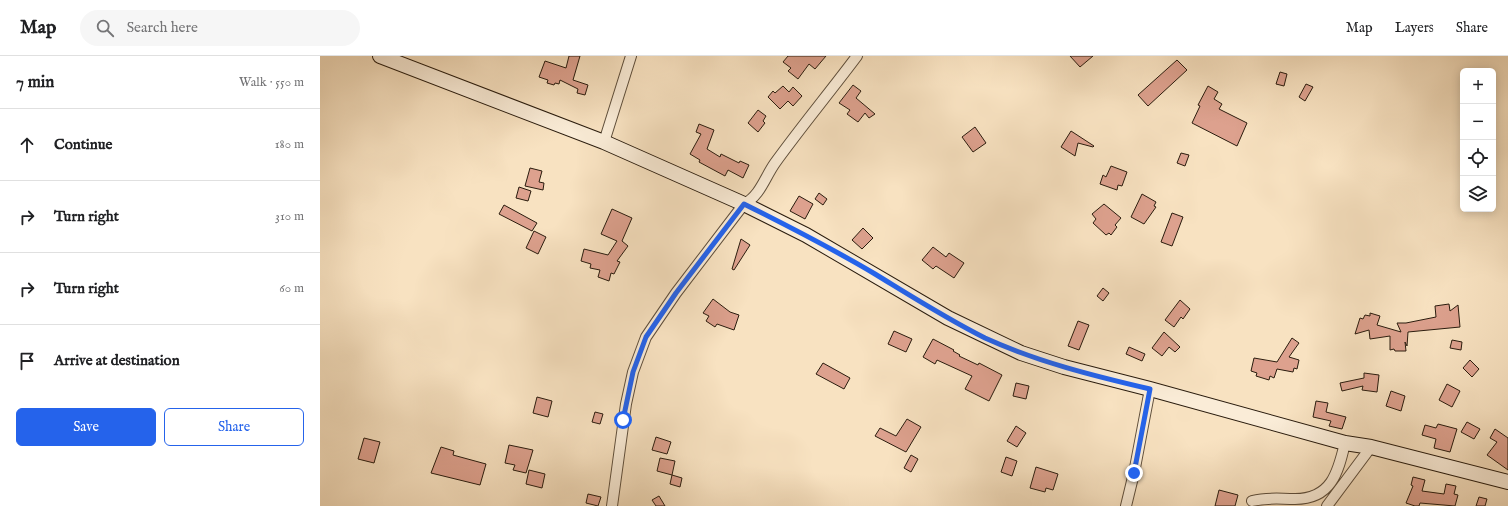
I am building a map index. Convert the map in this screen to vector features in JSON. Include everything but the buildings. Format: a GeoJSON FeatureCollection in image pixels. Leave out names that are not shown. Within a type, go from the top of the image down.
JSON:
{"type":"FeatureCollection","features":[{"type":"Feature","properties":{"kind":"street"},"geometry":{"type":"LineString","coordinates":[[380,56],[397,59],[604,142],[744,204],[806,235],[920,302],[985,338],[1021,353],[1064,367],[1150,389],[1345,443],[1508,482]]}},
{"type":"Feature","properties":{"kind":"street"},"geometry":{"type":"LineString","coordinates":[[604,142],[631,56]]}},
{"type":"Feature","properties":{"kind":"street"},"geometry":{"type":"LineString","coordinates":[[612,506],[626,404],[633,372],[646,337],[676,293],[744,204],[751,201],[758,193],[774,165],[857,56]]}},
{"type":"Feature","properties":{"kind":"street"},"geometry":{"type":"LineString","coordinates":[[1126,506],[1134,473],[1150,389]]}},
{"type":"Feature","properties":{"kind":"street"},"geometry":{"type":"LineString","coordinates":[[1252,501],[1268,497],[1314,497],[1323,492],[1330,485],[1341,461],[1345,443]]}},
{"type":"Feature","properties":{"kind":"street"},"geometry":{"type":"LineString","coordinates":[[1327,506],[1371,448]]}},
{"type":"Feature","properties":{"kind":"street"},"geometry":{"type":"LineString","coordinates":[[1305,498],[1312,506]]}},
{"type":"Feature","properties":{"kind":"route"},"geometry":{"type":"LineString","coordinates":[[623,420],[633,372],[646,337],[676,293],[744,204],[806,235],[920,302],[985,338],[1021,353],[1064,367],[1109,380],[1150,389],[1134,473]]}}]}
